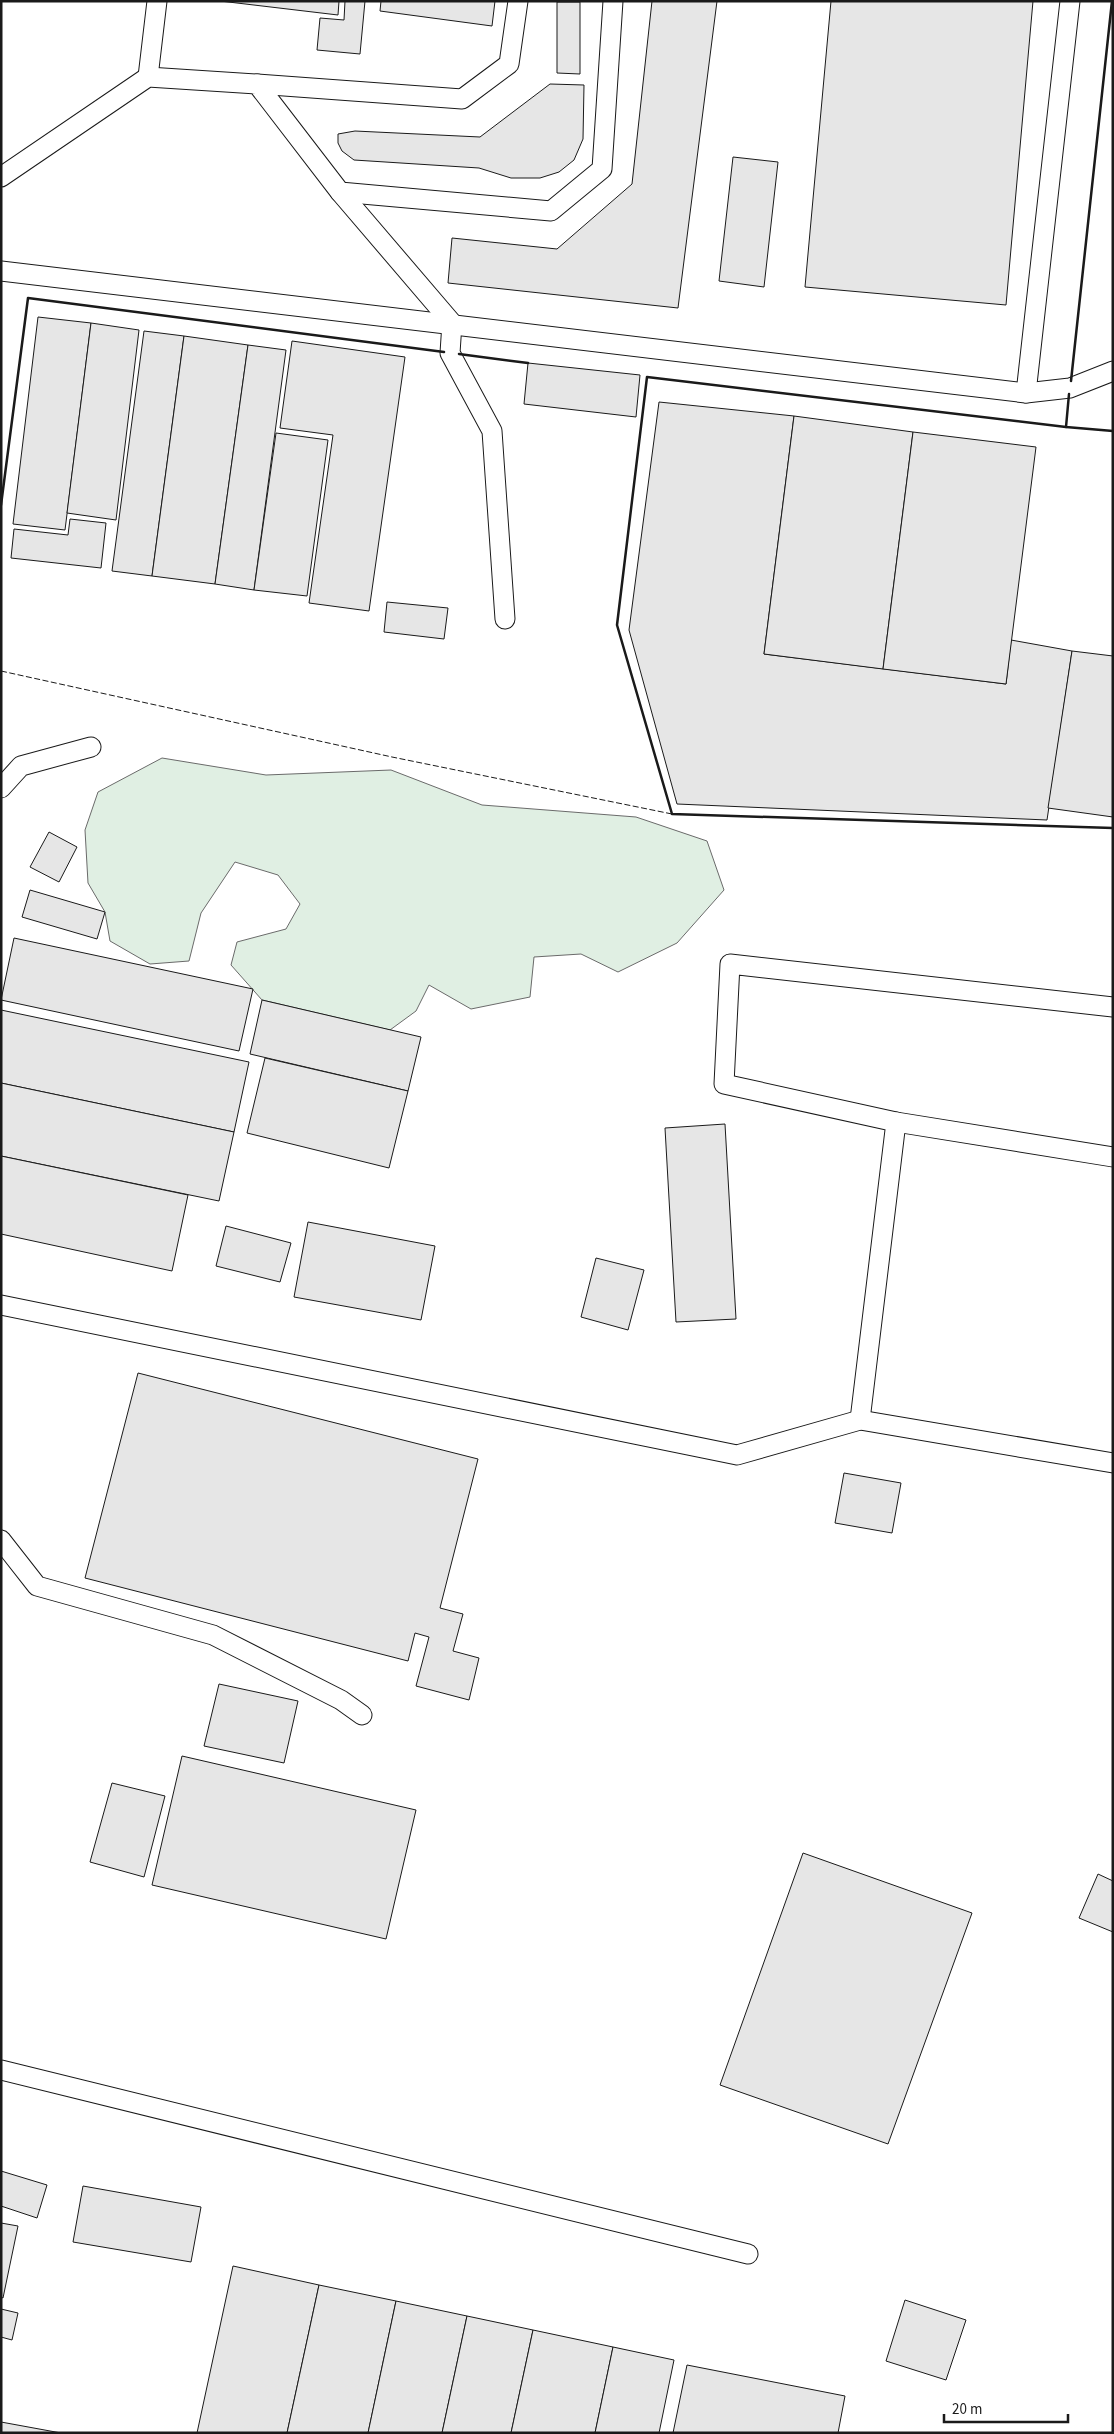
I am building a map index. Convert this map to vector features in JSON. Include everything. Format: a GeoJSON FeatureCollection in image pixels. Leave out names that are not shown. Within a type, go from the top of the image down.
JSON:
{"type":"FeatureCollection","features":[{"type":"Feature","properties":{"kind":"lane"},"geometry":{"type":"LineString","coordinates":[[148,76],[157,1]]}},
{"type":"Feature","properties":{"kind":"lane"},"geometry":{"type":"LineString","coordinates":[[1,177],[148,76],[462,99],[509,64],[518,1]]}},
{"type":"Feature","properties":{"kind":"lane"},"geometry":{"type":"LineString","coordinates":[[340,192],[551,211],[602,169],[613,1]]}},
{"type":"Feature","properties":{"kind":"lane"},"geometry":{"type":"LineString","coordinates":[[1026,393],[1070,1]]}},
{"type":"Feature","properties":{"kind":"lane"},"geometry":{"type":"LineString","coordinates":[[257,84],[340,192],[452,323],[450,352],[492,431],[505,619]]}},
{"type":"Feature","properties":{"kind":"lane"},"geometry":{"type":"LineString","coordinates":[[1,271],[452,323],[1026,393],[1070,388],[1113,371]]}},
{"type":"Feature","properties":{"kind":"lane"},"geometry":{"type":"LineString","coordinates":[[1,788],[20,766],[91,747]]}},
{"type":"Feature","properties":{"kind":"lane"},"geometry":{"type":"LineString","coordinates":[[1113,1007],[730,964],[724,1084],[896,1122],[1113,1157]]}},
{"type":"Feature","properties":{"kind":"lane"},"geometry":{"type":"LineString","coordinates":[[860,1420],[896,1122]]}},
{"type":"Feature","properties":{"kind":"lane"},"geometry":{"type":"LineString","coordinates":[[1,1305],[737,1455],[860,1420],[1113,1462]]}},
{"type":"Feature","properties":{"kind":"lane"},"geometry":{"type":"LineString","coordinates":[[1,1540],[37,1586],[213,1635],[341,1700],[362,1716]]}},
{"type":"Feature","properties":{"kind":"lane"},"geometry":{"type":"LineString","coordinates":[[1,2070],[748,2254]]}},
{"type":"Feature","properties":{"kind":"green space"},"geometry":{"type":"Polygon","coordinates":[[[162,758],[266,775],[391,770],[482,805],[636,817],[707,841],[724,890],[677,943],[618,972],[581,954],[534,957],[530,997],[471,1009],[429,985],[416,1011],[390,1030],[262,1000],[231,965],[237,942],[286,929],[300,904],[278,875],[235,862],[201,913],[189,961],[150,964],[110,941],[105,912],[88,883],[85,830],[98,792],[162,758]]]}},
{"type":"Feature","properties":{"kind":"building"},"geometry":{"type":"Polygon","coordinates":[[[220,1],[339,1],[338,15],[220,1]]]}},
{"type":"Feature","properties":{"kind":"building"},"geometry":{"type":"Polygon","coordinates":[[[345,1],[365,1],[360,54],[317,50],[320,18],[344,20],[345,1]]]}},
{"type":"Feature","properties":{"kind":"building"},"geometry":{"type":"Polygon","coordinates":[[[381,1],[495,1],[492,26],[380,11],[381,1]]]}},
{"type":"Feature","properties":{"kind":"building"},"geometry":{"type":"Polygon","coordinates":[[[652,1],[717,1],[678,308],[448,283],[452,238],[557,249],[632,184],[652,1]]]}},
{"type":"Feature","properties":{"kind":"building"},"geometry":{"type":"Polygon","coordinates":[[[831,1],[1033,1],[1006,305],[805,287],[831,1]]]}},
{"type":"Feature","properties":{"kind":"building"},"geometry":{"type":"Polygon","coordinates":[[[557,2],[580,2],[580,74],[557,73],[557,2]]]}},
{"type":"Feature","properties":{"kind":"building"},"geometry":{"type":"Polygon","coordinates":[[[550,84],[584,85],[583,139],[574,160],[559,172],[540,178],[511,178],[479,168],[354,160],[342,151],[338,143],[338,134],[355,131],[480,137],[550,84]]]}},
{"type":"Feature","properties":{"kind":"building"},"geometry":{"type":"Polygon","coordinates":[[[733,157],[778,162],[764,287],[719,281],[733,157]]]}},
{"type":"Feature","properties":{"kind":"building"},"geometry":{"type":"Polygon","coordinates":[[[38,317],[91,323],[65,530],[13,524],[38,317]]]}},
{"type":"Feature","properties":{"kind":"building"},"geometry":{"type":"Polygon","coordinates":[[[91,323],[139,330],[116,520],[67,513],[91,323]]]}},
{"type":"Feature","properties":{"kind":"building"},"geometry":{"type":"Polygon","coordinates":[[[144,331],[184,336],[152,576],[112,571],[144,331]]]}},
{"type":"Feature","properties":{"kind":"building"},"geometry":{"type":"Polygon","coordinates":[[[184,336],[248,345],[215,584],[152,576],[184,336]]]}},
{"type":"Feature","properties":{"kind":"building"},"geometry":{"type":"Polygon","coordinates":[[[292,341],[405,357],[369,611],[309,603],[333,435],[280,428],[292,341]]]}},
{"type":"Feature","properties":{"kind":"building"},"geometry":{"type":"Polygon","coordinates":[[[248,345],[286,350],[254,590],[215,584],[248,345]]]}},
{"type":"Feature","properties":{"kind":"building"},"geometry":{"type":"Polygon","coordinates":[[[528,363],[640,375],[636,417],[524,404],[528,363]]]}},
{"type":"Feature","properties":{"kind":"building"},"geometry":{"type":"Polygon","coordinates":[[[659,402],[794,416],[764,654],[1006,684],[1011,640],[1072,651],[1047,820],[677,804],[629,630],[659,402]]]}},
{"type":"Feature","properties":{"kind":"building"},"geometry":{"type":"Polygon","coordinates":[[[794,416],[913,432],[883,669],[764,654],[794,416]]]}},
{"type":"Feature","properties":{"kind":"building"},"geometry":{"type":"Polygon","coordinates":[[[913,432],[1036,447],[1006,684],[883,669],[913,432]]]}},
{"type":"Feature","properties":{"kind":"building"},"geometry":{"type":"Polygon","coordinates":[[[276,433],[328,440],[307,596],[254,590],[276,433]]]}},
{"type":"Feature","properties":{"kind":"building"},"geometry":{"type":"Polygon","coordinates":[[[70,519],[106,523],[101,568],[11,558],[14,529],[68,535],[70,519]]]}},
{"type":"Feature","properties":{"kind":"building"},"geometry":{"type":"Polygon","coordinates":[[[387,602],[448,608],[444,639],[384,632],[387,602]]]}},
{"type":"Feature","properties":{"kind":"building"},"geometry":{"type":"Polygon","coordinates":[[[1072,651],[1113,656],[1113,817],[1048,808],[1072,651]]]}},
{"type":"Feature","properties":{"kind":"building"},"geometry":{"type":"Polygon","coordinates":[[[49,832],[77,847],[59,882],[30,867],[49,832]]]}},
{"type":"Feature","properties":{"kind":"building"},"geometry":{"type":"Polygon","coordinates":[[[30,890],[105,912],[97,939],[22,917],[30,890]]]}},
{"type":"Feature","properties":{"kind":"building"},"geometry":{"type":"Polygon","coordinates":[[[14,938],[253,989],[239,1051],[1,1000],[14,938]]]}},
{"type":"Feature","properties":{"kind":"building"},"geometry":{"type":"Polygon","coordinates":[[[262,1000],[421,1037],[408,1091],[250,1054],[262,1000]]]}},
{"type":"Feature","properties":{"kind":"building"},"geometry":{"type":"Polygon","coordinates":[[[1,1010],[249,1062],[234,1132],[1,1083],[1,1010]]]}},
{"type":"Feature","properties":{"kind":"building"},"geometry":{"type":"Polygon","coordinates":[[[265,1058],[408,1091],[389,1168],[247,1133],[265,1058]]]}},
{"type":"Feature","properties":{"kind":"building"},"geometry":{"type":"Polygon","coordinates":[[[1,1083],[234,1132],[219,1201],[1,1156],[1,1083]]]}},
{"type":"Feature","properties":{"kind":"building"},"geometry":{"type":"Polygon","coordinates":[[[725,1124],[736,1319],[676,1322],[665,1128],[725,1124]]]}},
{"type":"Feature","properties":{"kind":"building"},"geometry":{"type":"Polygon","coordinates":[[[1,1156],[188,1195],[172,1271],[1,1234],[1,1156]]]}},
{"type":"Feature","properties":{"kind":"building"},"geometry":{"type":"Polygon","coordinates":[[[308,1222],[435,1246],[421,1320],[294,1297],[308,1222]]]}},
{"type":"Feature","properties":{"kind":"building"},"geometry":{"type":"Polygon","coordinates":[[[226,1226],[291,1243],[280,1282],[216,1266],[226,1226]]]}},
{"type":"Feature","properties":{"kind":"building"},"geometry":{"type":"Polygon","coordinates":[[[596,1258],[644,1270],[628,1330],[581,1317],[596,1258]]]}},
{"type":"Feature","properties":{"kind":"building"},"geometry":{"type":"Polygon","coordinates":[[[138,1373],[478,1459],[440,1608],[463,1614],[453,1651],[479,1658],[469,1700],[416,1686],[429,1637],[415,1633],[408,1661],[85,1578],[138,1373]]]}},
{"type":"Feature","properties":{"kind":"building"},"geometry":{"type":"Polygon","coordinates":[[[844,1473],[901,1483],[892,1533],[835,1523],[844,1473]]]}},
{"type":"Feature","properties":{"kind":"building"},"geometry":{"type":"Polygon","coordinates":[[[219,1684],[298,1701],[284,1763],[204,1746],[219,1684]]]}},
{"type":"Feature","properties":{"kind":"building"},"geometry":{"type":"Polygon","coordinates":[[[182,1756],[416,1810],[386,1939],[152,1885],[182,1756]]]}},
{"type":"Feature","properties":{"kind":"building"},"geometry":{"type":"Polygon","coordinates":[[[112,1783],[165,1796],[144,1877],[90,1862],[112,1783]]]}},
{"type":"Feature","properties":{"kind":"building"},"geometry":{"type":"Polygon","coordinates":[[[803,1853],[972,1913],[888,2144],[720,2085],[803,1853]]]}},
{"type":"Feature","properties":{"kind":"building"},"geometry":{"type":"Polygon","coordinates":[[[1098,1874],[1113,1881],[1113,1932],[1079,1918],[1098,1874]]]}},
{"type":"Feature","properties":{"kind":"building"},"geometry":{"type":"Polygon","coordinates":[[[1,2171],[47,2185],[37,2218],[1,2206],[1,2171]]]}},
{"type":"Feature","properties":{"kind":"building"},"geometry":{"type":"Polygon","coordinates":[[[83,2186],[201,2207],[191,2262],[73,2242],[83,2186]]]}},
{"type":"Feature","properties":{"kind":"building"},"geometry":{"type":"Polygon","coordinates":[[[1,2223],[18,2226],[3,2298],[1,2297],[1,2223]]]}},
{"type":"Feature","properties":{"kind":"building"},"geometry":{"type":"Polygon","coordinates":[[[233,2266],[319,2285],[287,2433],[197,2433],[233,2266]]]}},
{"type":"Feature","properties":{"kind":"building"},"geometry":{"type":"Polygon","coordinates":[[[319,2285],[396,2301],[368,2433],[287,2433],[319,2285]]]}},
{"type":"Feature","properties":{"kind":"building"},"geometry":{"type":"Polygon","coordinates":[[[905,2300],[966,2320],[946,2380],[886,2361],[905,2300]]]}},
{"type":"Feature","properties":{"kind":"building"},"geometry":{"type":"Polygon","coordinates":[[[396,2301],[467,2316],[442,2433],[368,2433],[396,2301]]]}},
{"type":"Feature","properties":{"kind":"building"},"geometry":{"type":"Polygon","coordinates":[[[1,2309],[18,2313],[12,2340],[1,2337],[1,2309]]]}},
{"type":"Feature","properties":{"kind":"building"},"geometry":{"type":"Polygon","coordinates":[[[467,2316],[533,2330],[511,2433],[442,2433],[467,2316]]]}},
{"type":"Feature","properties":{"kind":"building"},"geometry":{"type":"Polygon","coordinates":[[[533,2330],[613,2347],[595,2433],[511,2433],[533,2330]]]}},
{"type":"Feature","properties":{"kind":"building"},"geometry":{"type":"Polygon","coordinates":[[[613,2347],[674,2360],[659,2433],[595,2433],[613,2347]]]}},
{"type":"Feature","properties":{"kind":"building"},"geometry":{"type":"Polygon","coordinates":[[[687,2365],[845,2396],[838,2433],[673,2433],[687,2365]]]}},
{"type":"Feature","properties":{"kind":"building"},"geometry":{"type":"Polygon","coordinates":[[[1,2422],[61,2433],[1,2433],[1,2422]]]}},
{"type":"Feature","properties":{"kind":"fence"},"geometry":{"type":"LineString","coordinates":[[1,671],[392,757],[672,814]]}},
{"type":"Feature","properties":{"kind":"wall"},"geometry":{"type":"LineString","coordinates":[[1071,381],[1112,1]]}},
{"type":"Feature","properties":{"kind":"wall"},"geometry":{"type":"LineString","coordinates":[[1,505],[28,298],[444,352]]}},
{"type":"Feature","properties":{"kind":"wall"},"geometry":{"type":"LineString","coordinates":[[459,354],[528,363]]}},
{"type":"Feature","properties":{"kind":"wall"},"geometry":{"type":"LineString","coordinates":[[1066,427],[647,377],[617,625],[672,814],[1113,828]]}},
{"type":"Feature","properties":{"kind":"wall"},"geometry":{"type":"LineString","coordinates":[[1069,394],[1066,427],[1113,431]]}}]}
